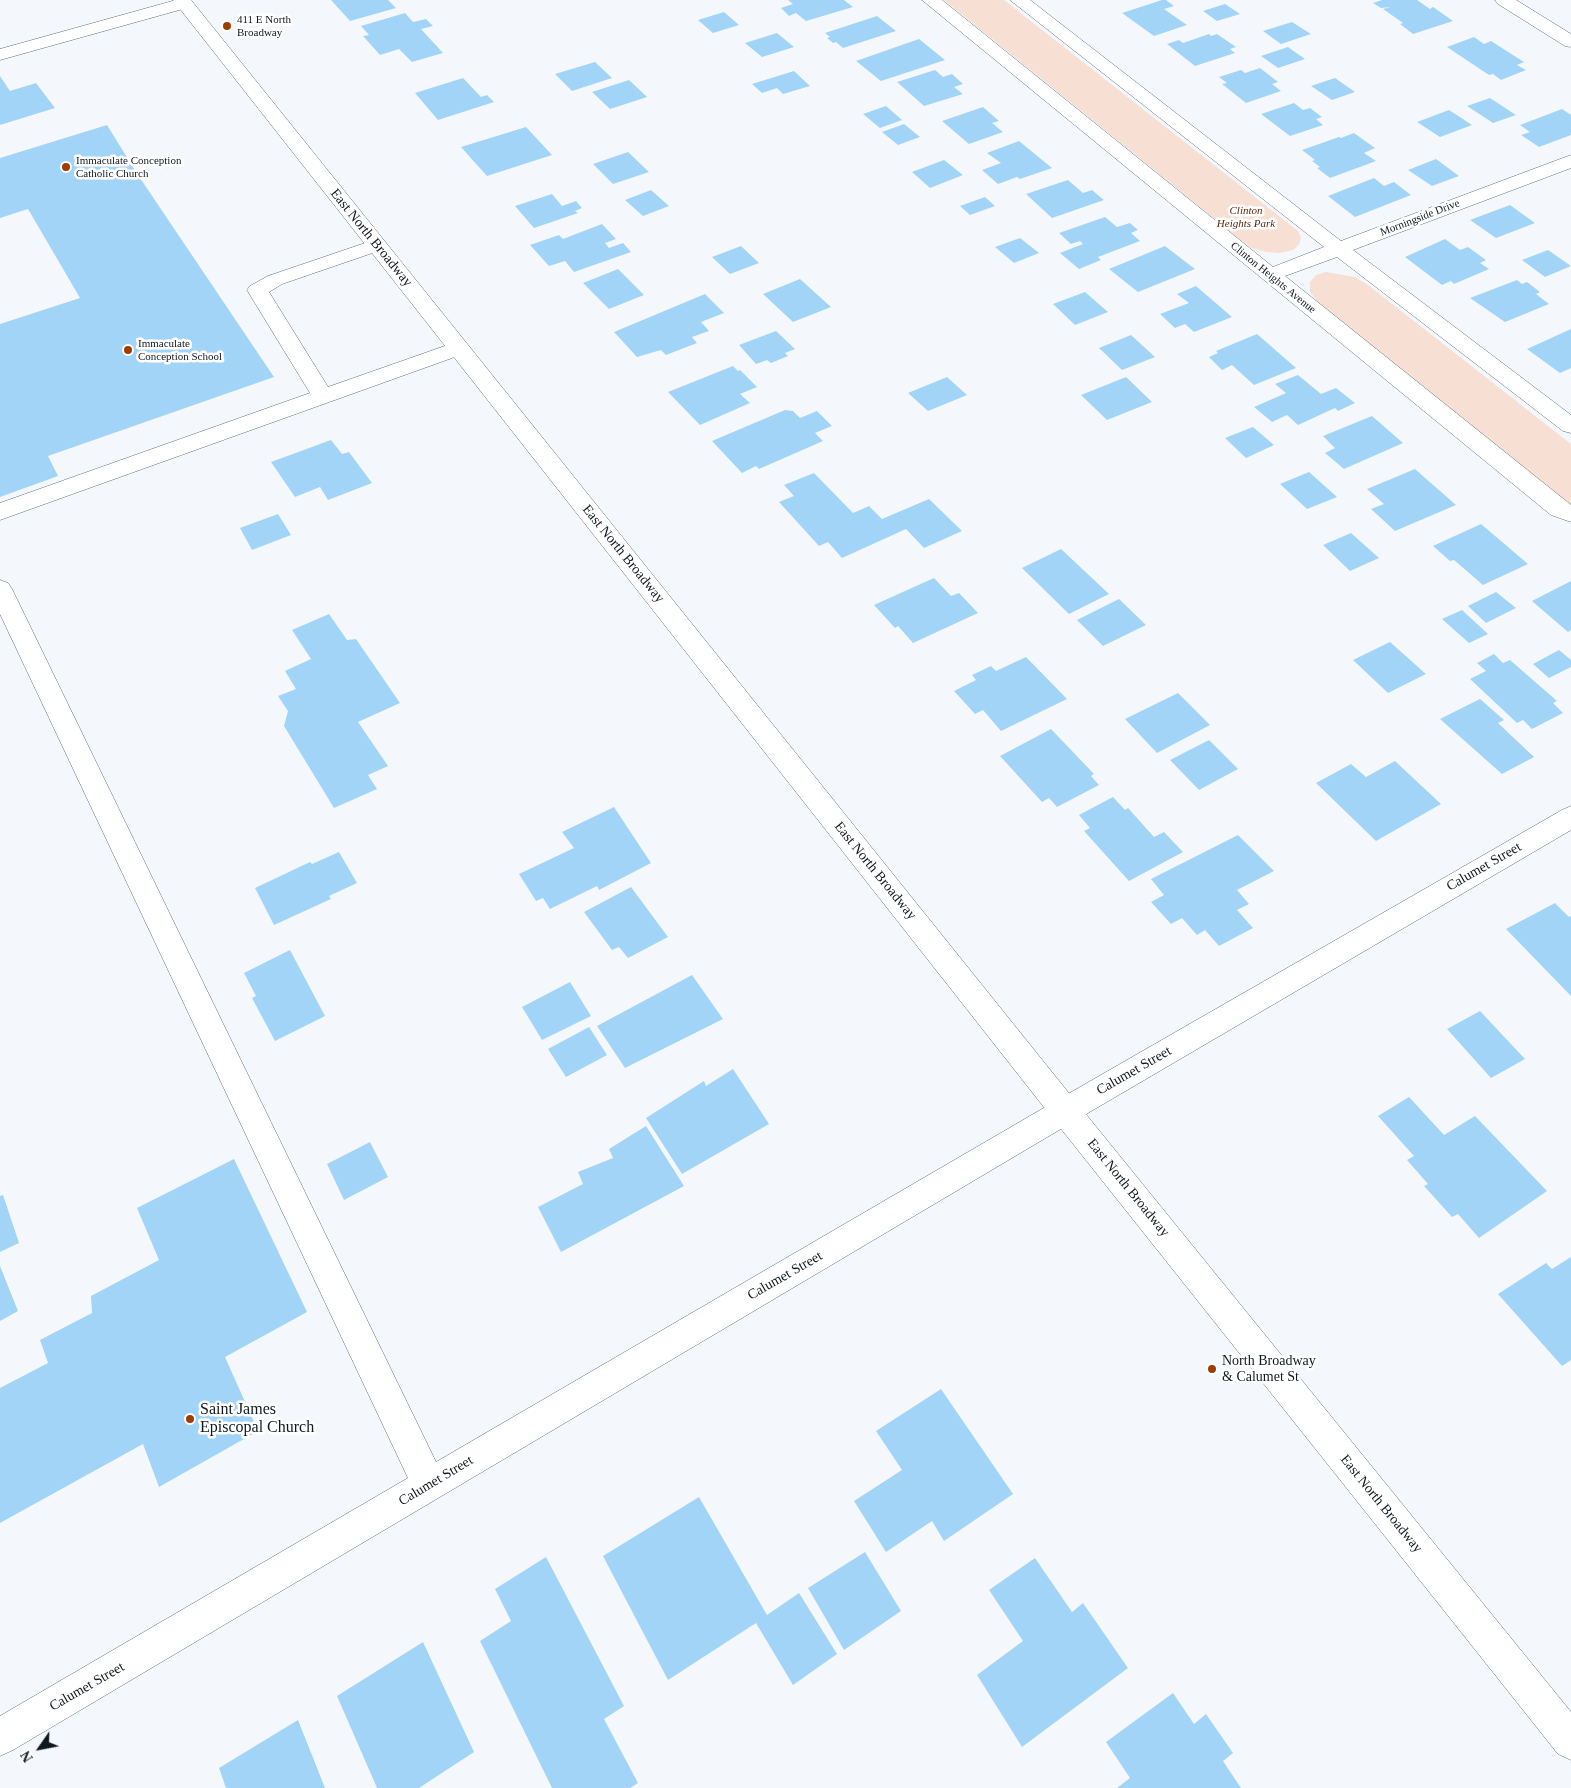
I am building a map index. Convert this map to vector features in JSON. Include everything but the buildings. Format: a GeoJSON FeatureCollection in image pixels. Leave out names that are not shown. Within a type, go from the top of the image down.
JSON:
{"type":"FeatureCollection","features":[{"type":"Feature","properties":{"kind":"street","name":"Clinton Heights Avenue"},"geometry":{"type":"LineString","coordinates":[[931,0],[1559,509],[1571,514]]}},
{"type":"Feature","properties":{"kind":"street"},"geometry":{"type":"LineString","coordinates":[[1020,0],[1339,249],[1571,426]]}},
{"type":"Feature","properties":{"kind":"street"},"geometry":{"type":"LineString","coordinates":[[1504,0],[1571,42]]}},
{"type":"Feature","properties":{"kind":"street"},"geometry":{"type":"LineString","coordinates":[[0,55],[183,2]]}},
{"type":"Feature","properties":{"kind":"street","name":"East North Broadway"},"geometry":{"type":"LineString","coordinates":[[183,2],[1065,1111],[1571,1741]]}},
{"type":"Feature","properties":{"kind":"street","name":"Morningside Drive"},"geometry":{"type":"LineString","coordinates":[[1270,275],[1571,161]]}},
{"type":"Feature","properties":{"kind":"street"},"geometry":{"type":"LineString","coordinates":[[323,397],[257,290],[275,280],[377,245]]}},
{"type":"Feature","properties":{"kind":"street"},"geometry":{"type":"LineString","coordinates":[[0,512],[458,348]]}},
{"type":"Feature","properties":{"kind":"street"},"geometry":{"type":"LineString","coordinates":[[0,589],[429,1485]]}},
{"type":"Feature","properties":{"kind":"street","name":"Calumet Street"},"geometry":{"type":"LineString","coordinates":[[0,1738],[1065,1111],[1571,817]]}},
{"type":"Feature","properties":{"kind":"green space","name":"Clinton Heights Park"},"geometry":{"type":"Polygon","coordinates":[[[944,0],[1004,0],[1298,231],[1301,238],[1299,244],[1293,250],[1279,253],[1252,248],[944,0]]]}},
{"type":"Feature","properties":{"kind":"green space"},"geometry":{"type":"Polygon","coordinates":[[[1326,272],[1355,277],[1368,285],[1571,444],[1571,507],[1317,302],[1310,291],[1310,282],[1316,275],[1326,272]]]}},
{"type":"Feature","properties":{"kind":"place","name":"411 E North Broadway"},"geometry":{"type":"Point","coordinates":[227,26]}},
{"type":"Feature","properties":{"kind":"place","name":"Immaculate Conception Catholic Church"},"geometry":{"type":"Point","coordinates":[66,167]}},
{"type":"Feature","properties":{"kind":"place","name":"Immaculate Conception School"},"geometry":{"type":"Point","coordinates":[128,350]}},
{"type":"Feature","properties":{"kind":"place","name":"North Broadway & Calumet St"},"geometry":{"type":"Point","coordinates":[1212,1369]}},
{"type":"Feature","properties":{"kind":"place","name":"Saint James Episcopal Church"},"geometry":{"type":"Point","coordinates":[190,1419]}}]}
